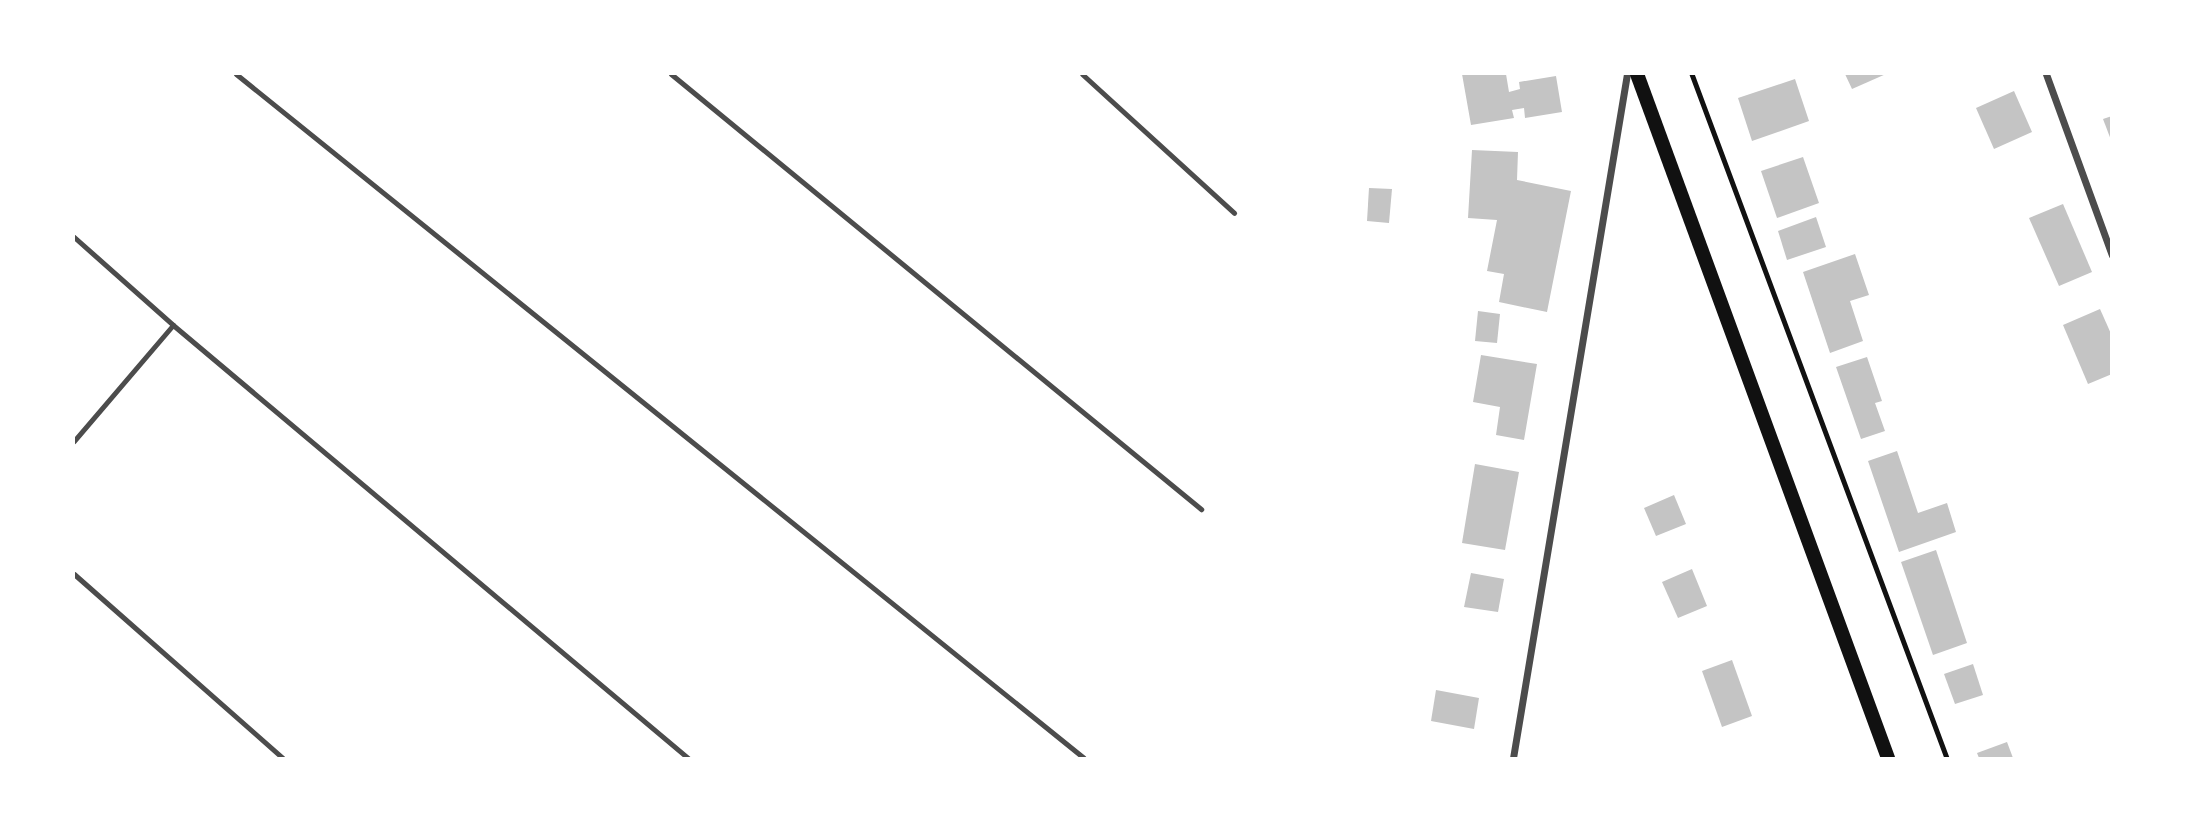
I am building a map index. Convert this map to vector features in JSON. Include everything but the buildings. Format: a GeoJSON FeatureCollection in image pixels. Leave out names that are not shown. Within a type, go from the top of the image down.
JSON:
{"type":"FeatureCollection","features":[{"type":"Feature","properties":{"kind":"main road"},"geometry":{"type":"LineString","coordinates":[[1637,74],[1887,757]]}},
{"type":"Feature","properties":{"kind":"street"},"geometry":{"type":"LineString","coordinates":[[1513,758],[1627,74]]}},
{"type":"Feature","properties":{"kind":"street"},"geometry":{"type":"LineString","coordinates":[[2046,74],[2112,256]]}},
{"type":"Feature","properties":{"kind":"lane"},"geometry":{"type":"LineString","coordinates":[[236,74],[1084,758]]}},
{"type":"Feature","properties":{"kind":"lane"},"geometry":{"type":"LineString","coordinates":[[671,74],[1200,509]]}},
{"type":"Feature","properties":{"kind":"lane"},"geometry":{"type":"LineString","coordinates":[[1082,74],[1234,213]]}},
{"type":"Feature","properties":{"kind":"lane"},"geometry":{"type":"LineString","coordinates":[[74,237],[173,325],[688,758]]}},
{"type":"Feature","properties":{"kind":"lane"},"geometry":{"type":"LineString","coordinates":[[74,441],[173,325]]}},
{"type":"Feature","properties":{"kind":"lane"},"geometry":{"type":"LineString","coordinates":[[74,574],[284,758]]}},
{"type":"Feature","properties":{"kind":"path"},"geometry":{"type":"LineString","coordinates":[[1692,74],[1947,758]]}}]}
